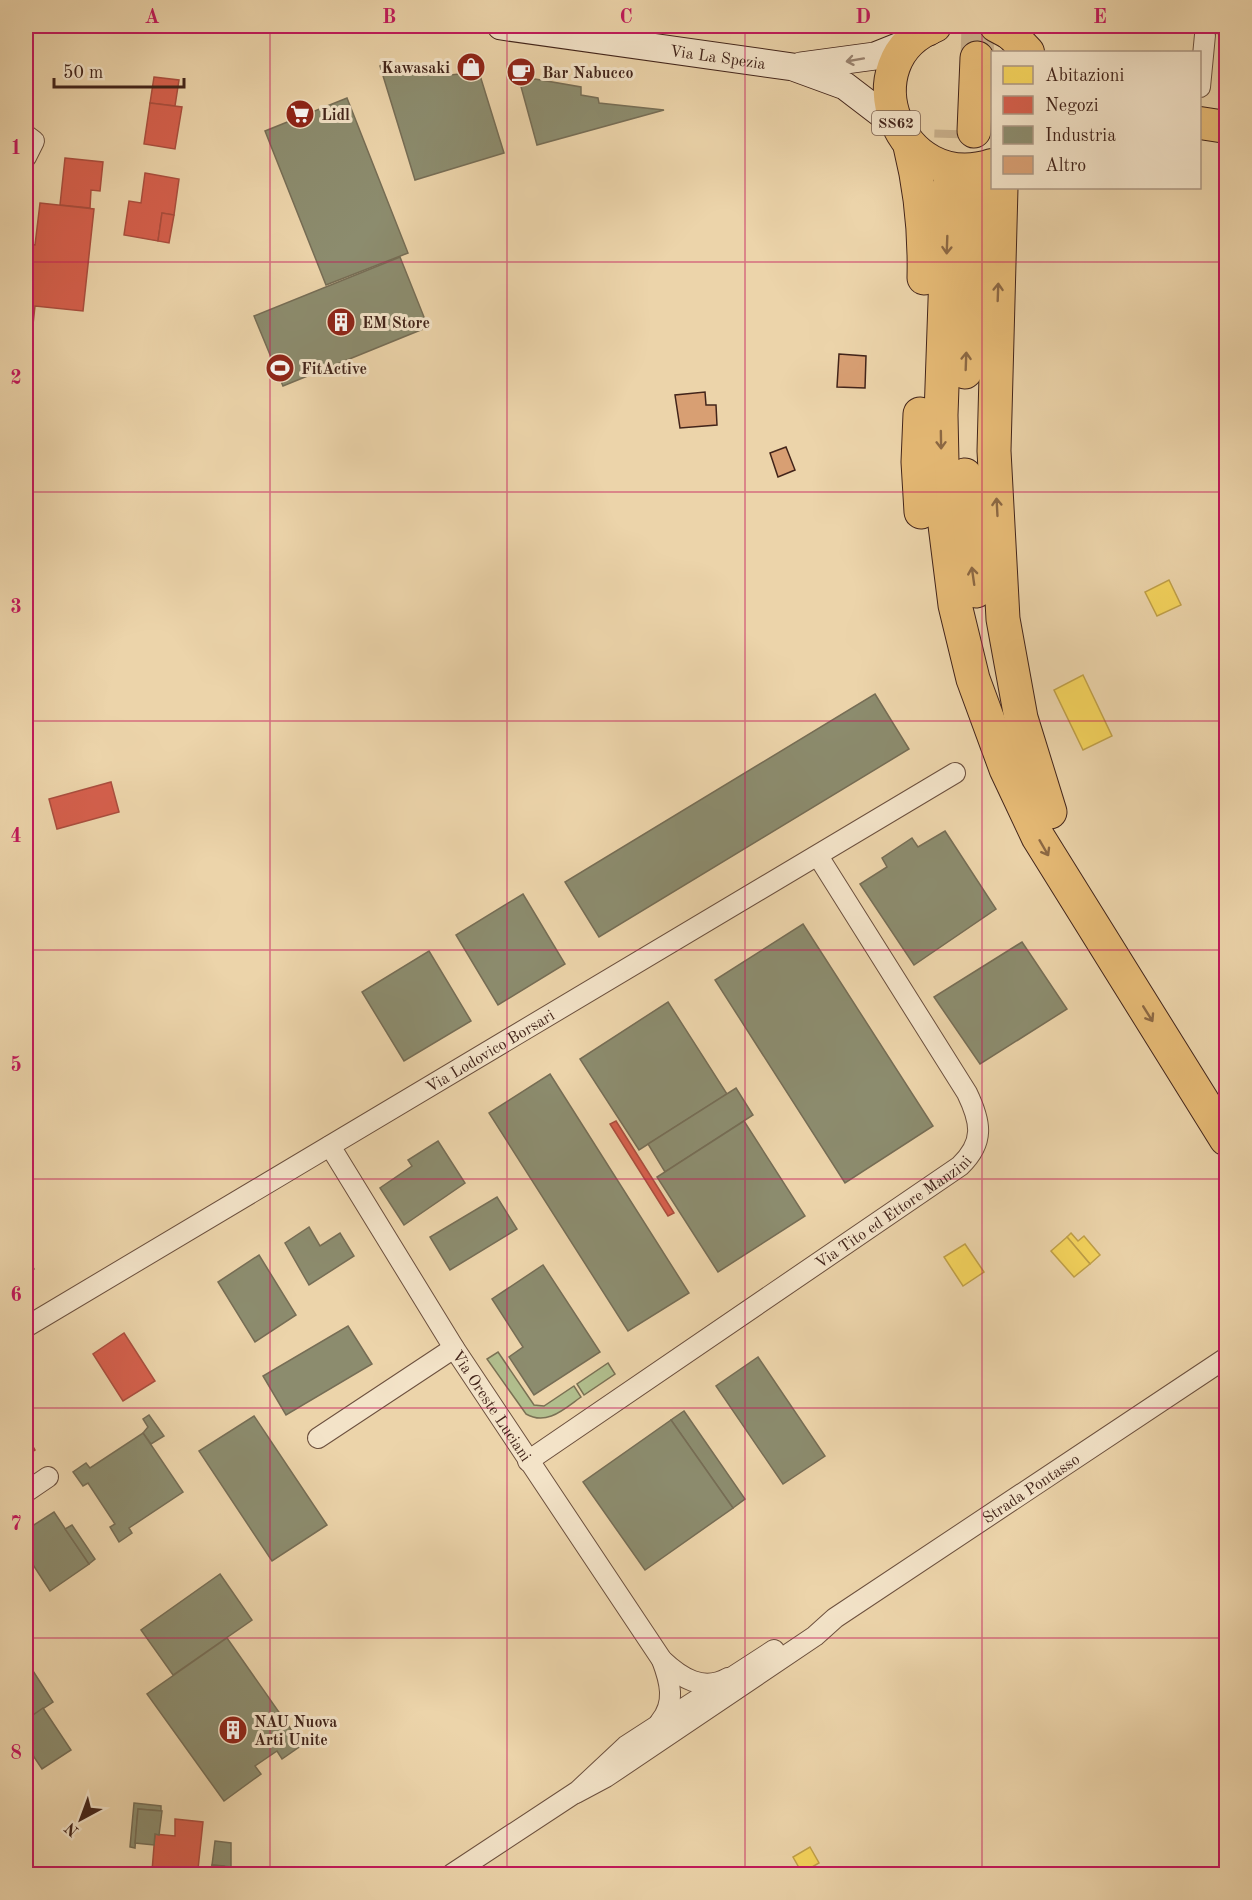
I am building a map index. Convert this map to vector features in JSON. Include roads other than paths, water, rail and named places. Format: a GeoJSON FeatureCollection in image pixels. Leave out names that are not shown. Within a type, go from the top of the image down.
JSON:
{"type":"FeatureCollection","features":[{"type":"Feature","properties":{"kind":"highway"},"geometry":{"type":"LineString","coordinates":[[963,130],[965,58]]}},
{"type":"Feature","properties":{"kind":"highway"},"geometry":{"type":"LineString","coordinates":[[903,136],[919,182],[925,240],[918,462],[922,528],[936,594],[965,693],[999,774],[1040,816]]}},
{"type":"Feature","properties":{"kind":"highway"},"geometry":{"type":"LineString","coordinates":[[979,182],[1003,619],[1040,816],[1058,870],[1227,1139]]}},
{"type":"Feature","properties":{"kind":"highway"},"geometry":{"type":"LineString","coordinates":[[979,182],[941,435],[943,509],[949,567],[959,624],[979,698],[1006,769],[1089,879],[1227,1096]]}},
{"type":"Feature","properties":{"kind":"main road","name":"Via La Spezia"},"geometry":{"type":"LineString","coordinates":[[501,26],[793,67],[845,86],[930,161],[953,170],[978,170],[979,182]]}},
{"type":"Feature","properties":{"kind":"main road","name":"Via La Spezia"},"geometry":{"type":"LineString","coordinates":[[793,67],[875,56],[925,30]]}},
{"type":"Feature","properties":{"kind":"main road","name":"Via La Spezia"},"geometry":{"type":"LineString","coordinates":[[903,136],[890,104],[891,82],[898,60],[925,30]]}},
{"type":"Feature","properties":{"kind":"main road"},"geometry":{"type":"LineString","coordinates":[[1201,123],[1227,127]]}},
{"type":"Feature","properties":{"kind":"street"},"geometry":{"type":"LineString","coordinates":[[1201,77],[1205,35]]}},
{"type":"Feature","properties":{"kind":"street"},"geometry":{"type":"LineString","coordinates":[[26,135],[34,141],[26,157]]}},
{"type":"Feature","properties":{"kind":"street","name":"Via Lodovico Borsari"},"geometry":{"type":"LineString","coordinates":[[26,1328],[955,773]]}},
{"type":"Feature","properties":{"kind":"street","name":"Via Tito ed Ettore Manzini"},"geometry":{"type":"LineString","coordinates":[[528,1461],[960,1166],[975,1148],[979,1128],[978,1115],[967,1093],[818,855]]}},
{"type":"Feature","properties":{"kind":"street","name":"Via Oreste Luciani"},"geometry":{"type":"LineString","coordinates":[[330,1146],[454,1348],[662,1660],[671,1686],[670,1701],[666,1714],[654,1727]]}},
{"type":"Feature","properties":{"kind":"street"},"geometry":{"type":"LineString","coordinates":[[318,1438],[454,1348]]}},
{"type":"Feature","properties":{"kind":"street","name":"Strada Pontasso"},"geometry":{"type":"LineString","coordinates":[[452,1875],[576,1793],[606,1777],[815,1636],[835,1618],[1227,1358]]}},
{"type":"Feature","properties":{"kind":"street"},"geometry":{"type":"LineString","coordinates":[[26,1492],[48,1477]]}},
{"type":"Feature","properties":{"kind":"street","name":"Strada Pontasso"},"geometry":{"type":"LineString","coordinates":[[606,1777],[635,1749],[728,1678],[807,1631],[835,1618]]}},
{"type":"Feature","properties":{"kind":"street","name":"Strada Pontasso"},"geometry":{"type":"LineString","coordinates":[[576,1793],[626,1746],[654,1727],[745,1675],[783,1658]]}},
{"type":"Feature","properties":{"kind":"street"},"geometry":{"type":"LineString","coordinates":[[662,1660],[689,1708]]}},
{"type":"Feature","properties":{"kind":"street","name":"Via Oreste Luciani"},"geometry":{"type":"LineString","coordinates":[[662,1660],[684,1678],[698,1683],[711,1684],[728,1678]]}},
{"type":"Feature","properties":{"kind":"tunnel"},"geometry":{"type":"LineString","coordinates":[[977,58],[978,26]]}},
{"type":"Feature","properties":{"kind":"tunnel"},"geometry":{"type":"LineString","coordinates":[[949,187],[951,130]]}},
{"type":"Feature","properties":{"kind":"place","name":"Kawasaki"},"geometry":{"type":"Point","coordinates":[471,67]}},
{"type":"Feature","properties":{"kind":"place","name":"Bar Nabucco"},"geometry":{"type":"Point","coordinates":[521,72]}},
{"type":"Feature","properties":{"kind":"place","name":"Lidl"},"geometry":{"type":"Point","coordinates":[300,114]}},
{"type":"Feature","properties":{"kind":"place","name":"EM Store"},"geometry":{"type":"Point","coordinates":[341,322]}},
{"type":"Feature","properties":{"kind":"place","name":"FitActive"},"geometry":{"type":"Point","coordinates":[280,368]}},
{"type":"Feature","properties":{"kind":"place","name":"NAU Nuova Arti Unite"},"geometry":{"type":"Point","coordinates":[233,1730]}}]}
